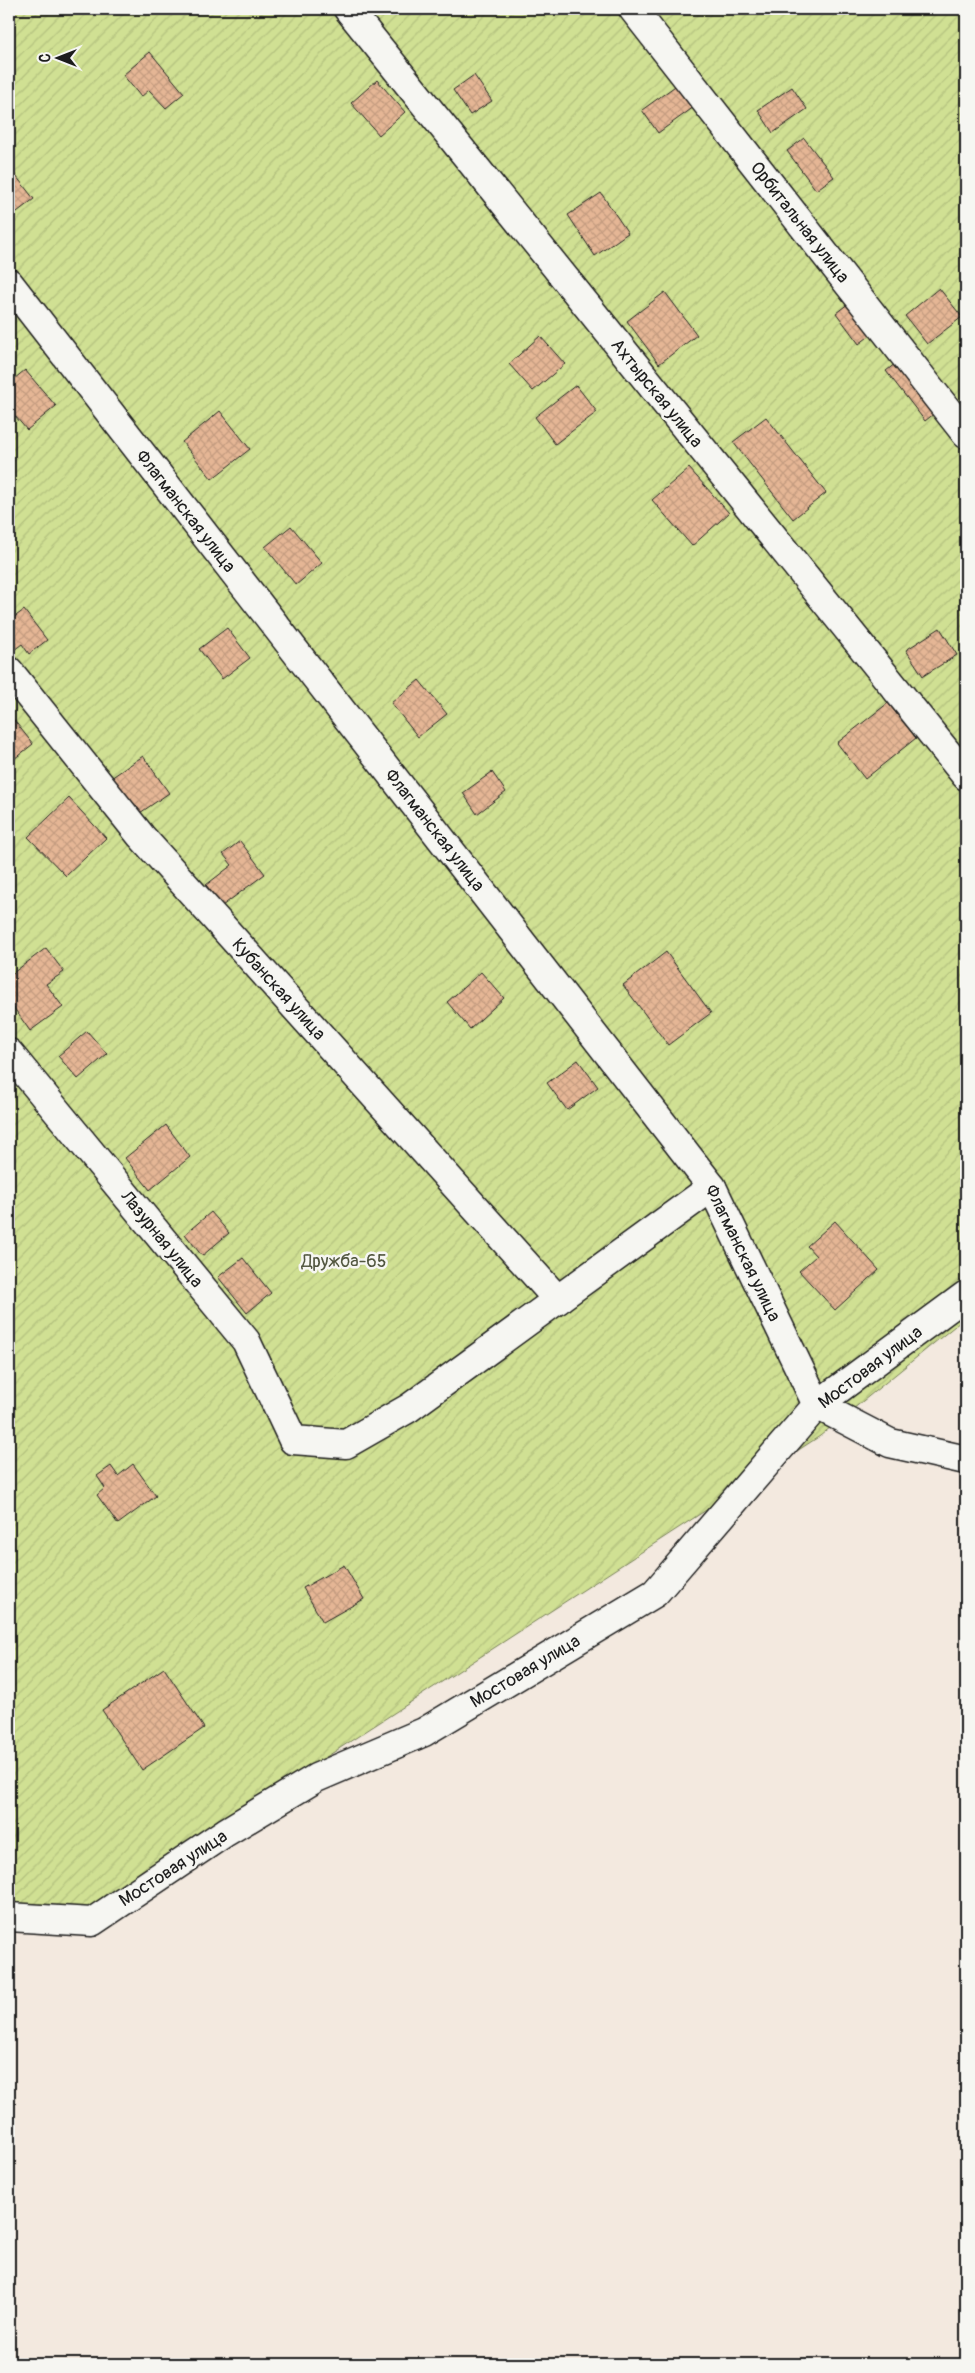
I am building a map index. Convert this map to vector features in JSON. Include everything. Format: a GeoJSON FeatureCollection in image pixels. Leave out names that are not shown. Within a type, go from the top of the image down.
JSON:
{"type":"FeatureCollection","features":[{"type":"Feature","properties":{"kind":"lane","name":"Ахтырская улица"},"geometry":{"type":"LineString","coordinates":[[348,9],[966,776]]}},
{"type":"Feature","properties":{"kind":"lane","name":"Орбитальная улица"},"geometry":{"type":"LineString","coordinates":[[633,9],[966,434]]}},
{"type":"Feature","properties":{"kind":"lane","name":"Флагманская улица"},"geometry":{"type":"LineString","coordinates":[[9,283],[712,1187],[817,1405]]}},
{"type":"Feature","properties":{"kind":"lane","name":"Кубанская улица"},"geometry":{"type":"LineString","coordinates":[[9,672],[142,836],[558,1300]]}},
{"type":"Feature","properties":{"kind":"lane","name":"Лазурная улица"},"geometry":{"type":"LineString","coordinates":[[9,1053],[246,1342],[293,1440],[346,1444],[408,1408],[558,1300]]}},
{"type":"Feature","properties":{"kind":"lane"},"geometry":{"type":"LineString","coordinates":[[558,1300],[712,1187]]}},
{"type":"Feature","properties":{"kind":"lane","name":"Мостовая улица"},"geometry":{"type":"LineString","coordinates":[[9,1917],[92,1922],[226,1832],[316,1778],[424,1732],[655,1593],[817,1405],[966,1295]]}},
{"type":"Feature","properties":{"kind":"lane"},"geometry":{"type":"LineString","coordinates":[[817,1405],[890,1443],[966,1460]]}},
{"type":"Feature","properties":{"kind":"green space","name":"Дружба-65"},"geometry":{"type":"Polygon","coordinates":[[[9,9],[966,9],[966,1317],[820,1436],[74,1921],[9,1916],[9,9]]]}},
{"type":"Feature","properties":{"kind":"building"},"geometry":{"type":"Polygon","coordinates":[[[150,52],[184,93],[166,108],[149,90],[141,97],[123,75],[150,52]]]}},
{"type":"Feature","properties":{"kind":"building"},"geometry":{"type":"Polygon","coordinates":[[[474,75],[492,101],[470,115],[453,90],[474,75]]]}},
{"type":"Feature","properties":{"kind":"building"},"geometry":{"type":"Polygon","coordinates":[[[377,80],[405,112],[379,135],[351,103],[377,80]]]}},
{"type":"Feature","properties":{"kind":"building"},"geometry":{"type":"Polygon","coordinates":[[[678,84],[694,107],[658,133],[642,110],[678,84]]]}},
{"type":"Feature","properties":{"kind":"building"},"geometry":{"type":"Polygon","coordinates":[[[792,87],[807,109],[773,133],[758,110],[792,87]]]}},
{"type":"Feature","properties":{"kind":"building"},"geometry":{"type":"Polygon","coordinates":[[[804,138],[834,177],[816,190],[787,151],[804,138]]]}},
{"type":"Feature","properties":{"kind":"building"},"geometry":{"type":"Polygon","coordinates":[[[9,167],[34,199],[9,218],[9,167]]]}},
{"type":"Feature","properties":{"kind":"building"},"geometry":{"type":"Polygon","coordinates":[[[601,193],[628,233],[595,256],[568,215],[601,193]]]}},
{"type":"Feature","properties":{"kind":"building"},"geometry":{"type":"Polygon","coordinates":[[[939,288],[962,317],[927,344],[905,316],[939,288]]]}},
{"type":"Feature","properties":{"kind":"building"},"geometry":{"type":"Polygon","coordinates":[[[665,292],[697,335],[659,364],[627,321],[665,292]]]}},
{"type":"Feature","properties":{"kind":"building"},"geometry":{"type":"Polygon","coordinates":[[[853,300],[876,331],[859,344],[836,313],[853,300]]]}},
{"type":"Feature","properties":{"kind":"building"},"geometry":{"type":"Polygon","coordinates":[[[540,336],[565,364],[533,391],[509,364],[540,336]]]}},
{"type":"Feature","properties":{"kind":"building"},"geometry":{"type":"Polygon","coordinates":[[[901,359],[940,409],[925,421],[886,371],[901,359]]]}},
{"type":"Feature","properties":{"kind":"building"},"geometry":{"type":"Polygon","coordinates":[[[25,370],[56,406],[27,430],[9,409],[9,383],[25,370]]]}},
{"type":"Feature","properties":{"kind":"building"},"geometry":{"type":"Polygon","coordinates":[[[576,385],[597,412],[555,444],[535,417],[576,385]]]}},
{"type":"Feature","properties":{"kind":"building"},"geometry":{"type":"Polygon","coordinates":[[[220,411],[250,449],[212,479],[182,442],[220,411]]]}},
{"type":"Feature","properties":{"kind":"building"},"geometry":{"type":"Polygon","coordinates":[[[766,417],[826,493],[793,519],[733,442],[766,417]]]}},
{"type":"Feature","properties":{"kind":"building"},"geometry":{"type":"Polygon","coordinates":[[[689,468],[729,513],[692,546],[652,500],[689,468]]]}},
{"type":"Feature","properties":{"kind":"building"},"geometry":{"type":"Polygon","coordinates":[[[291,526],[322,563],[296,585],[265,547],[291,526]]]}},
{"type":"Feature","properties":{"kind":"building"},"geometry":{"type":"Polygon","coordinates":[[[24,610],[47,640],[29,654],[22,644],[10,653],[9,621],[24,610]]]}},
{"type":"Feature","properties":{"kind":"building"},"geometry":{"type":"Polygon","coordinates":[[[227,628],[250,658],[222,679],[199,649],[227,628]]]}},
{"type":"Feature","properties":{"kind":"building"},"geometry":{"type":"Polygon","coordinates":[[[940,628],[957,655],[923,676],[906,650],[940,628]]]}},
{"type":"Feature","properties":{"kind":"building"},"geometry":{"type":"Polygon","coordinates":[[[419,680],[447,714],[418,737],[391,703],[419,680]]]}},
{"type":"Feature","properties":{"kind":"building"},"geometry":{"type":"Polygon","coordinates":[[[888,703],[916,738],[865,779],[837,743],[888,703]]]}},
{"type":"Feature","properties":{"kind":"building"},"geometry":{"type":"Polygon","coordinates":[[[9,714],[33,744],[9,763],[9,714]]]}},
{"type":"Feature","properties":{"kind":"building"},"geometry":{"type":"Polygon","coordinates":[[[143,756],[169,793],[137,815],[111,778],[143,756]]]}},
{"type":"Feature","properties":{"kind":"building"},"geometry":{"type":"Polygon","coordinates":[[[492,772],[506,792],[477,814],[463,793],[492,772]]]}},
{"type":"Feature","properties":{"kind":"building"},"geometry":{"type":"Polygon","coordinates":[[[69,798],[106,838],[66,876],[28,837],[69,798]]]}},
{"type":"Feature","properties":{"kind":"building"},"geometry":{"type":"Polygon","coordinates":[[[240,841],[265,874],[222,906],[206,885],[232,865],[223,854],[240,841]]]}},
{"type":"Feature","properties":{"kind":"building"},"geometry":{"type":"Polygon","coordinates":[[[46,948],[64,972],[46,984],[63,1007],[30,1031],[9,1001],[9,976],[46,948]]]}},
{"type":"Feature","properties":{"kind":"building"},"geometry":{"type":"Polygon","coordinates":[[[666,952],[711,1013],[668,1045],[623,985],[666,952]]]}},
{"type":"Feature","properties":{"kind":"building"},"geometry":{"type":"Polygon","coordinates":[[[481,972],[504,998],[470,1029],[447,1002],[481,972]]]}},
{"type":"Feature","properties":{"kind":"building"},"geometry":{"type":"Polygon","coordinates":[[[87,1031],[107,1054],[78,1079],[58,1056],[87,1031]]]}},
{"type":"Feature","properties":{"kind":"building"},"geometry":{"type":"Polygon","coordinates":[[[578,1060],[598,1087],[567,1110],[547,1083],[578,1060]]]}},
{"type":"Feature","properties":{"kind":"building"},"geometry":{"type":"Polygon","coordinates":[[[166,1125],[190,1157],[150,1190],[125,1158],[166,1125]]]}},
{"type":"Feature","properties":{"kind":"building"},"geometry":{"type":"Polygon","coordinates":[[[211,1212],[229,1233],[202,1256],[185,1234],[211,1212]]]}},
{"type":"Feature","properties":{"kind":"building"},"geometry":{"type":"Polygon","coordinates":[[[835,1221],[879,1270],[835,1310],[799,1271],[816,1256],[807,1246],[835,1221]]]}},
{"type":"Feature","properties":{"kind":"building"},"geometry":{"type":"Polygon","coordinates":[[[243,1258],[271,1293],[247,1313],[218,1277],[243,1258]]]}},
{"type":"Feature","properties":{"kind":"building"},"geometry":{"type":"Polygon","coordinates":[[[133,1464],[156,1496],[118,1524],[97,1495],[105,1488],[97,1476],[111,1466],[118,1476],[133,1464]]]}},
{"type":"Feature","properties":{"kind":"building"},"geometry":{"type":"Polygon","coordinates":[[[344,1565],[364,1599],[323,1622],[303,1588],[344,1565]]]}},
{"type":"Feature","properties":{"kind":"building"},"geometry":{"type":"Polygon","coordinates":[[[164,1668],[204,1728],[142,1770],[102,1710],[164,1668]]]}}]}
